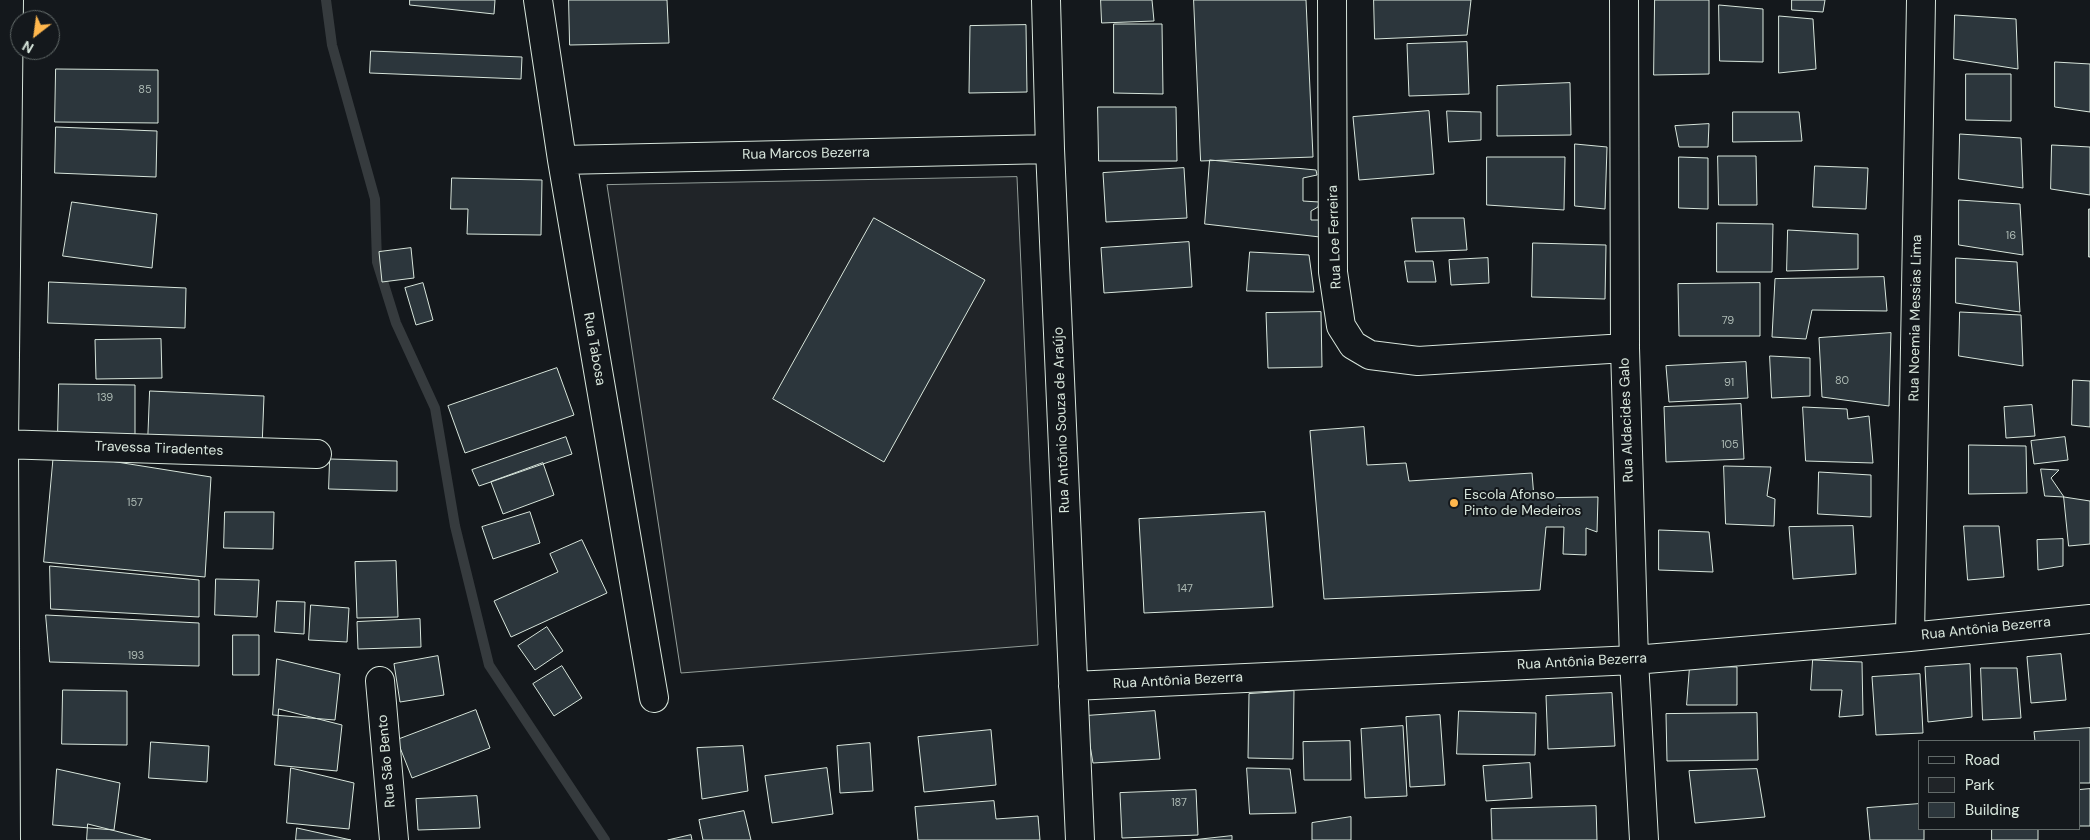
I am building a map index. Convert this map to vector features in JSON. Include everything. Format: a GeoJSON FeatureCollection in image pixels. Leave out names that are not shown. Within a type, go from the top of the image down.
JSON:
{"type":"FeatureCollection","features":[{"type":"Feature","properties":{"kind":"street"},"geometry":{"type":"LineString","coordinates":[[6,840],[2,444],[8,0]]}},
{"type":"Feature","properties":{"kind":"street","name":"Rua Tabosa"},"geometry":{"type":"LineString","coordinates":[[538,0],[562,160],[654,698]]}},
{"type":"Feature","properties":{"kind":"street","name":"Rua Antônio Souza de Araújo"},"geometry":{"type":"LineString","coordinates":[[1046,0],[1050,149],[1080,840]]}},
{"type":"Feature","properties":{"kind":"street","name":"Rua Loe Ferreira"},"geometry":{"type":"LineString","coordinates":[[1332,0],[1333,272],[1341,326],[1353,346],[1370,355],[1418,361],[1625,348]]}},
{"type":"Feature","properties":{"kind":"street","name":"Rua Aldacides Galo"},"geometry":{"type":"LineString","coordinates":[[1624,0],[1625,348],[1634,660],[1644,840]]}},
{"type":"Feature","properties":{"kind":"street","name":"Rua Noemia Messias Lima"},"geometry":{"type":"LineString","coordinates":[[1910,636],[1921,0]]}},
{"type":"Feature","properties":{"kind":"street","name":"Rua Marcos Bezerra"},"geometry":{"type":"LineString","coordinates":[[562,160],[1050,149]]}},
{"type":"Feature","properties":{"kind":"street","name":"Travessa Tiradentes"},"geometry":{"type":"LineString","coordinates":[[2,444],[317,454]]}},
{"type":"Feature","properties":{"kind":"street","name":"Rua Antônia Bezerra"},"geometry":{"type":"LineString","coordinates":[[1073,686],[1634,660],[2090,619]]}},
{"type":"Feature","properties":{"kind":"street","name":"Rua São Bento"},"geometry":{"type":"LineString","coordinates":[[380,681],[394,840]]}},
{"type":"Feature","properties":{"kind":"green space"},"geometry":{"type":"Polygon","coordinates":[[[1017,177],[1038,645],[681,673],[607,185],[1017,177]]]}},
{"type":"Feature","properties":{"kind":"building"},"geometry":{"type":"Polygon","coordinates":[[[410,0],[495,0],[494,14],[410,5],[410,0]]]}},
{"type":"Feature","properties":{"kind":"building"},"geometry":{"type":"Polygon","coordinates":[[[569,0],[667,0],[669,43],[570,45],[569,0]]]}},
{"type":"Feature","properties":{"kind":"building"},"geometry":{"type":"Polygon","coordinates":[[[1101,0],[1152,0],[1154,21],[1102,23],[1101,0]]]}},
{"type":"Feature","properties":{"kind":"building"},"geometry":{"type":"Polygon","coordinates":[[[1194,0],[1306,0],[1313,157],[1201,161],[1194,0]]]}},
{"type":"Feature","properties":{"kind":"building"},"geometry":{"type":"Polygon","coordinates":[[[1374,0],[1471,0],[1467,35],[1375,39],[1374,0]]]}},
{"type":"Feature","properties":{"kind":"building"},"geometry":{"type":"Polygon","coordinates":[[[1655,0],[1709,0],[1709,74],[1654,75],[1655,0]]]}},
{"type":"Feature","properties":{"kind":"building"},"geometry":{"type":"Polygon","coordinates":[[[1792,0],[1825,0],[1823,12],[1792,10],[1792,0]]]}},
{"type":"Feature","properties":{"kind":"building"},"geometry":{"type":"Polygon","coordinates":[[[1719,5],[1763,9],[1763,62],[1720,61],[1719,5]]]}},
{"type":"Feature","properties":{"kind":"building"},"geometry":{"type":"Polygon","coordinates":[[[1955,15],[2016,19],[2018,69],[1954,59],[1955,15]]]}},
{"type":"Feature","properties":{"kind":"building"},"geometry":{"type":"Polygon","coordinates":[[[1779,16],[1813,19],[1816,69],[1779,73],[1779,16]]]}},
{"type":"Feature","properties":{"kind":"building"},"geometry":{"type":"Polygon","coordinates":[[[1114,24],[1162,24],[1163,94],[1114,93],[1114,24]]]}},
{"type":"Feature","properties":{"kind":"building"},"geometry":{"type":"Polygon","coordinates":[[[1026,25],[1027,92],[969,93],[970,26],[1026,25]]]}},
{"type":"Feature","properties":{"kind":"building"},"geometry":{"type":"Polygon","coordinates":[[[1467,42],[1469,94],[1409,96],[1407,44],[1467,42]]]}},
{"type":"Feature","properties":{"kind":"building"},"geometry":{"type":"Polygon","coordinates":[[[371,51],[522,57],[521,79],[370,73],[371,51]]]}},
{"type":"Feature","properties":{"kind":"building"},"geometry":{"type":"Polygon","coordinates":[[[2055,62],[2090,64],[2090,112],[2055,107],[2055,62]]]}},
{"type":"Feature","properties":{"kind":"building"},"geometry":{"type":"Polygon","coordinates":[[[56,69],[158,70],[158,123],[55,122],[56,69]]]}},
{"type":"Feature","properties":{"kind":"building"},"geometry":{"type":"Polygon","coordinates":[[[1966,74],[2011,74],[2011,121],[1966,120],[1966,74]]]}},
{"type":"Feature","properties":{"kind":"building"},"geometry":{"type":"Polygon","coordinates":[[[1570,83],[1571,135],[1497,136],[1497,86],[1570,83]]]}},
{"type":"Feature","properties":{"kind":"building"},"geometry":{"type":"Polygon","coordinates":[[[1098,107],[1176,107],[1177,161],[1099,161],[1098,107]]]}},
{"type":"Feature","properties":{"kind":"building"},"geometry":{"type":"Polygon","coordinates":[[[1429,111],[1434,174],[1359,180],[1353,117],[1429,111]]]}},
{"type":"Feature","properties":{"kind":"building"},"geometry":{"type":"Polygon","coordinates":[[[1447,111],[1481,112],[1481,140],[1449,142],[1447,111]]]}},
{"type":"Feature","properties":{"kind":"building"},"geometry":{"type":"Polygon","coordinates":[[[1733,112],[1799,112],[1802,141],[1733,142],[1733,112]]]}},
{"type":"Feature","properties":{"kind":"building"},"geometry":{"type":"Polygon","coordinates":[[[1709,124],[1708,147],[1679,147],[1675,126],[1709,124]]]}},
{"type":"Feature","properties":{"kind":"building"},"geometry":{"type":"Polygon","coordinates":[[[56,127],[157,131],[156,177],[55,173],[56,127]]]}},
{"type":"Feature","properties":{"kind":"building"},"geometry":{"type":"Polygon","coordinates":[[[1960,134],[2021,138],[2023,188],[1959,179],[1960,134]]]}},
{"type":"Feature","properties":{"kind":"building"},"geometry":{"type":"Polygon","coordinates":[[[1575,144],[1607,147],[1605,209],[1575,206],[1575,144]]]}},
{"type":"Feature","properties":{"kind":"building"},"geometry":{"type":"Polygon","coordinates":[[[2052,145],[2090,147],[2090,195],[2051,189],[2052,145]]]}},
{"type":"Feature","properties":{"kind":"building"},"geometry":{"type":"Polygon","coordinates":[[[1718,156],[1756,156],[1757,205],[1719,205],[1718,156]]]}},
{"type":"Feature","properties":{"kind":"building"},"geometry":{"type":"Polygon","coordinates":[[[1487,157],[1565,157],[1564,210],[1487,205],[1487,157]]]}},
{"type":"Feature","properties":{"kind":"building"},"geometry":{"type":"Polygon","coordinates":[[[1679,157],[1708,158],[1708,209],[1679,208],[1679,157]]]}},
{"type":"Feature","properties":{"kind":"building"},"geometry":{"type":"Polygon","coordinates":[[[1210,160],[1316,170],[1317,175],[1303,178],[1303,201],[1319,202],[1318,207],[1311,211],[1311,220],[1322,220],[1320,237],[1205,224],[1210,160]]]}},
{"type":"Feature","properties":{"kind":"building"},"geometry":{"type":"Polygon","coordinates":[[[1815,166],[1868,168],[1866,209],[1813,207],[1815,166]]]}},
{"type":"Feature","properties":{"kind":"building"},"geometry":{"type":"Polygon","coordinates":[[[1184,168],[1187,218],[1106,222],[1103,173],[1184,168]]]}},
{"type":"Feature","properties":{"kind":"building"},"geometry":{"type":"Polygon","coordinates":[[[452,178],[542,180],[541,235],[467,234],[468,209],[451,209],[452,178]]]}},
{"type":"Feature","properties":{"kind":"building"},"geometry":{"type":"Polygon","coordinates":[[[1959,200],[2020,204],[2023,255],[1959,245],[1959,200]]]}},
{"type":"Feature","properties":{"kind":"building"},"geometry":{"type":"Polygon","coordinates":[[[72,202],[157,214],[152,268],[63,256],[72,202]]]}},
{"type":"Feature","properties":{"kind":"building"},"geometry":{"type":"Polygon","coordinates":[[[2090,209],[2090,257],[2089,257],[2090,209]]]}},
{"type":"Feature","properties":{"kind":"building"},"geometry":{"type":"Polygon","coordinates":[[[874,218],[985,280],[884,462],[773,399],[874,218]]]}},
{"type":"Feature","properties":{"kind":"building"},"geometry":{"type":"Polygon","coordinates":[[[1412,218],[1464,218],[1467,250],[1416,252],[1412,218]]]}},
{"type":"Feature","properties":{"kind":"building"},"geometry":{"type":"Polygon","coordinates":[[[1717,223],[1773,224],[1772,272],[1717,272],[1717,223]]]}},
{"type":"Feature","properties":{"kind":"building"},"geometry":{"type":"Polygon","coordinates":[[[1788,230],[1858,234],[1858,269],[1787,271],[1788,230]]]}},
{"type":"Feature","properties":{"kind":"building"},"geometry":{"type":"Polygon","coordinates":[[[1189,242],[1192,287],[1104,293],[1101,248],[1189,242]]]}},
{"type":"Feature","properties":{"kind":"building"},"geometry":{"type":"Polygon","coordinates":[[[1533,243],[1606,245],[1605,299],[1532,297],[1533,243]]]}},
{"type":"Feature","properties":{"kind":"building"},"geometry":{"type":"Polygon","coordinates":[[[411,248],[414,278],[382,282],[379,252],[411,248]]]}},
{"type":"Feature","properties":{"kind":"building"},"geometry":{"type":"Polygon","coordinates":[[[1250,252],[1309,255],[1314,292],[1247,291],[1250,252]]]}},
{"type":"Feature","properties":{"kind":"building"},"geometry":{"type":"Polygon","coordinates":[[[1488,258],[1489,283],[1451,285],[1449,260],[1488,258]]]}},
{"type":"Feature","properties":{"kind":"building"},"geometry":{"type":"Polygon","coordinates":[[[1956,258],[2017,262],[2020,312],[1956,303],[1956,258]]]}},
{"type":"Feature","properties":{"kind":"building"},"geometry":{"type":"Polygon","coordinates":[[[1405,261],[1433,261],[1436,282],[1408,282],[1405,261]]]}},
{"type":"Feature","properties":{"kind":"building"},"geometry":{"type":"Polygon","coordinates":[[[1884,277],[1887,311],[1812,310],[1806,339],[1772,337],[1775,279],[1884,277]]]}},
{"type":"Feature","properties":{"kind":"building"},"geometry":{"type":"Polygon","coordinates":[[[49,282],[186,288],[185,328],[48,323],[49,282]]]}},
{"type":"Feature","properties":{"kind":"building"},"geometry":{"type":"Polygon","coordinates":[[[423,283],[433,320],[416,325],[405,288],[423,283]]]}},
{"type":"Feature","properties":{"kind":"building"},"geometry":{"type":"Polygon","coordinates":[[[1760,283],[1760,336],[1679,336],[1678,284],[1760,283]]]}},
{"type":"Feature","properties":{"kind":"building"},"geometry":{"type":"Polygon","coordinates":[[[1321,312],[1322,367],[1268,368],[1266,313],[1321,312]]]}},
{"type":"Feature","properties":{"kind":"building"},"geometry":{"type":"Polygon","coordinates":[[[1960,312],[2021,315],[2023,366],[1959,356],[1960,312]]]}},
{"type":"Feature","properties":{"kind":"building"},"geometry":{"type":"Polygon","coordinates":[[[1891,333],[1889,406],[1822,397],[1819,338],[1891,333]]]}},
{"type":"Feature","properties":{"kind":"building"},"geometry":{"type":"Polygon","coordinates":[[[161,339],[162,378],[96,379],[95,340],[161,339]]]}},
{"type":"Feature","properties":{"kind":"building"},"geometry":{"type":"Polygon","coordinates":[[[1770,356],[1810,358],[1810,396],[1772,398],[1770,356]]]}},
{"type":"Feature","properties":{"kind":"building"},"geometry":{"type":"Polygon","coordinates":[[[1746,362],[1748,398],[1669,402],[1666,366],[1746,362]]]}},
{"type":"Feature","properties":{"kind":"building"},"geometry":{"type":"Polygon","coordinates":[[[557,368],[574,415],[465,453],[448,406],[557,368]]]}},
{"type":"Feature","properties":{"kind":"building"},"geometry":{"type":"Polygon","coordinates":[[[2073,380],[2090,381],[2090,427],[2072,425],[2073,380]]]}},
{"type":"Feature","properties":{"kind":"building"},"geometry":{"type":"Polygon","coordinates":[[[59,384],[135,385],[135,436],[58,435],[59,384]]]}},
{"type":"Feature","properties":{"kind":"building"},"geometry":{"type":"Polygon","coordinates":[[[150,391],[264,396],[262,448],[148,443],[150,391]]]}},
{"type":"Feature","properties":{"kind":"building"},"geometry":{"type":"Polygon","coordinates":[[[1741,404],[1744,459],[1666,462],[1664,407],[1741,404]]]}},
{"type":"Feature","properties":{"kind":"building"},"geometry":{"type":"Polygon","coordinates":[[[2032,405],[2035,436],[2006,438],[2004,407],[2032,405]]]}},
{"type":"Feature","properties":{"kind":"building"},"geometry":{"type":"Polygon","coordinates":[[[1803,407],[1847,409],[1848,419],[1869,416],[1873,463],[1806,461],[1803,407]]]}},
{"type":"Feature","properties":{"kind":"building"},"geometry":{"type":"Polygon","coordinates":[[[1364,427],[1367,465],[1406,463],[1409,481],[1532,473],[1534,498],[1598,497],[1597,532],[1586,528],[1586,555],[1563,554],[1564,527],[1546,527],[1540,590],[1324,599],[1310,431],[1364,427]]]}},
{"type":"Feature","properties":{"kind":"building"},"geometry":{"type":"Polygon","coordinates":[[[566,437],[572,454],[479,486],[472,470],[566,437]]]}},
{"type":"Feature","properties":{"kind":"building"},"geometry":{"type":"Polygon","coordinates":[[[2065,437],[2068,460],[2034,464],[2031,441],[2065,437]]]}},
{"type":"Feature","properties":{"kind":"building"},"geometry":{"type":"Polygon","coordinates":[[[1969,445],[2026,446],[2027,493],[1969,494],[1969,445]]]}},
{"type":"Feature","properties":{"kind":"building"},"geometry":{"type":"Polygon","coordinates":[[[54,452],[211,477],[205,577],[44,562],[54,452]]]}},
{"type":"Feature","properties":{"kind":"building"},"geometry":{"type":"Polygon","coordinates":[[[330,459],[397,461],[397,491],[329,489],[330,459]]]}},
{"type":"Feature","properties":{"kind":"building"},"geometry":{"type":"Polygon","coordinates":[[[543,463],[554,495],[503,514],[491,482],[543,463]]]}},
{"type":"Feature","properties":{"kind":"building"},"geometry":{"type":"Polygon","coordinates":[[[1724,466],[1771,467],[1767,496],[1775,499],[1774,526],[1726,524],[1724,466]]]}},
{"type":"Feature","properties":{"kind":"building"},"geometry":{"type":"Polygon","coordinates":[[[2041,469],[2059,470],[2051,478],[2064,497],[2045,496],[2041,469]]]}},
{"type":"Feature","properties":{"kind":"building"},"geometry":{"type":"Polygon","coordinates":[[[1819,472],[1871,475],[1871,517],[1818,514],[1819,472]]]}},
{"type":"Feature","properties":{"kind":"building"},"geometry":{"type":"Polygon","coordinates":[[[2064,497],[2090,501],[2090,544],[2069,546],[2064,497]]]}},
{"type":"Feature","properties":{"kind":"building"},"geometry":{"type":"Polygon","coordinates":[[[225,512],[274,512],[273,549],[224,548],[225,512]]]}},
{"type":"Feature","properties":{"kind":"building"},"geometry":{"type":"Polygon","coordinates":[[[530,512],[540,543],[493,559],[482,527],[530,512]]]}},
{"type":"Feature","properties":{"kind":"building"},"geometry":{"type":"Polygon","coordinates":[[[1265,512],[1273,607],[1144,613],[1139,519],[1265,512]]]}},
{"type":"Feature","properties":{"kind":"building"},"geometry":{"type":"Polygon","coordinates":[[[1853,526],[1856,574],[1793,579],[1789,527],[1853,526]]]}},
{"type":"Feature","properties":{"kind":"building"},"geometry":{"type":"Polygon","coordinates":[[[1964,526],[1999,526],[2004,577],[1968,580],[1964,526]]]}},
{"type":"Feature","properties":{"kind":"building"},"geometry":{"type":"Polygon","coordinates":[[[1659,530],[1709,532],[1713,572],[1659,570],[1659,530]]]}},
{"type":"Feature","properties":{"kind":"building"},"geometry":{"type":"Polygon","coordinates":[[[2063,539],[2063,566],[2038,570],[2037,540],[2063,539]]]}},
{"type":"Feature","properties":{"kind":"building"},"geometry":{"type":"Polygon","coordinates":[[[582,540],[607,593],[511,637],[494,601],[558,572],[550,554],[582,540]]]}},
{"type":"Feature","properties":{"kind":"building"},"geometry":{"type":"Polygon","coordinates":[[[396,561],[398,617],[357,618],[355,562],[396,561]]]}},
{"type":"Feature","properties":{"kind":"building"},"geometry":{"type":"Polygon","coordinates":[[[50,566],[199,580],[199,617],[51,609],[50,566]]]}},
{"type":"Feature","properties":{"kind":"building"},"geometry":{"type":"Polygon","coordinates":[[[216,579],[259,580],[257,617],[215,615],[216,579]]]}},
{"type":"Feature","properties":{"kind":"building"},"geometry":{"type":"Polygon","coordinates":[[[277,601],[305,602],[304,634],[275,632],[277,601]]]}},
{"type":"Feature","properties":{"kind":"building"},"geometry":{"type":"Polygon","coordinates":[[[311,605],[349,608],[347,642],[309,640],[311,605]]]}},
{"type":"Feature","properties":{"kind":"building"},"geometry":{"type":"Polygon","coordinates":[[[46,615],[199,623],[199,666],[50,662],[46,615]]]}},
{"type":"Feature","properties":{"kind":"building"},"geometry":{"type":"Polygon","coordinates":[[[420,619],[421,647],[358,649],[357,622],[420,619]]]}},
{"type":"Feature","properties":{"kind":"building"},"geometry":{"type":"Polygon","coordinates":[[[547,627],[563,651],[535,670],[518,646],[547,627]]]}},
{"type":"Feature","properties":{"kind":"building"},"geometry":{"type":"Polygon","coordinates":[[[233,635],[259,635],[259,675],[233,675],[233,635]]]}},
{"type":"Feature","properties":{"kind":"building"},"geometry":{"type":"Polygon","coordinates":[[[2061,654],[2066,700],[2031,703],[2027,657],[2061,654]]]}},
{"type":"Feature","properties":{"kind":"building"},"geometry":{"type":"Polygon","coordinates":[[[438,656],[444,695],[400,702],[394,664],[438,656]]]}},
{"type":"Feature","properties":{"kind":"building"},"geometry":{"type":"Polygon","coordinates":[[[277,659],[340,674],[335,720],[273,715],[277,659]]]}},
{"type":"Feature","properties":{"kind":"building"},"geometry":{"type":"Polygon","coordinates":[[[1813,660],[1862,662],[1863,715],[1839,717],[1842,690],[1811,690],[1813,660]]]}},
{"type":"Feature","properties":{"kind":"building"},"geometry":{"type":"Polygon","coordinates":[[[1970,664],[1972,717],[1928,722],[1925,667],[1970,664]]]}},
{"type":"Feature","properties":{"kind":"building"},"geometry":{"type":"Polygon","coordinates":[[[562,666],[582,698],[554,716],[533,684],[562,666]]]}},
{"type":"Feature","properties":{"kind":"building"},"geometry":{"type":"Polygon","coordinates":[[[1690,666],[1737,667],[1737,705],[1687,705],[1690,666]]]}},
{"type":"Feature","properties":{"kind":"building"},"geometry":{"type":"Polygon","coordinates":[[[1981,668],[2017,668],[2021,718],[1983,720],[1981,668]]]}},
{"type":"Feature","properties":{"kind":"building"},"geometry":{"type":"Polygon","coordinates":[[[1920,674],[1923,733],[1876,735],[1872,677],[1920,674]]]}},
{"type":"Feature","properties":{"kind":"building"},"geometry":{"type":"Polygon","coordinates":[[[63,690],[127,691],[127,745],[62,744],[63,690]]]}},
{"type":"Feature","properties":{"kind":"building"},"geometry":{"type":"Polygon","coordinates":[[[1294,691],[1293,759],[1248,758],[1249,694],[1294,691]]]}},
{"type":"Feature","properties":{"kind":"building"},"geometry":{"type":"Polygon","coordinates":[[[1612,693],[1615,746],[1548,749],[1546,696],[1612,693]]]}},
{"type":"Feature","properties":{"kind":"building"},"geometry":{"type":"Polygon","coordinates":[[[279,709],[342,725],[337,771],[275,765],[279,709]]]}},
{"type":"Feature","properties":{"kind":"building"},"geometry":{"type":"Polygon","coordinates":[[[476,710],[490,748],[412,778],[397,740],[476,710]]]}},
{"type":"Feature","properties":{"kind":"building"},"geometry":{"type":"Polygon","coordinates":[[[1155,711],[1160,759],[1093,763],[1085,716],[1155,711]]]}},
{"type":"Feature","properties":{"kind":"building"},"geometry":{"type":"Polygon","coordinates":[[[1459,711],[1536,713],[1535,755],[1457,754],[1459,711]]]}},
{"type":"Feature","properties":{"kind":"building"},"geometry":{"type":"Polygon","coordinates":[[[1757,713],[1758,760],[1667,761],[1666,714],[1757,713]]]}},
{"type":"Feature","properties":{"kind":"building"},"geometry":{"type":"Polygon","coordinates":[[[1440,715],[1445,785],[1410,787],[1406,717],[1440,715]]]}},
{"type":"Feature","properties":{"kind":"building"},"geometry":{"type":"Polygon","coordinates":[[[1403,726],[1407,796],[1365,798],[1361,729],[1403,726]]]}},
{"type":"Feature","properties":{"kind":"building"},"geometry":{"type":"Polygon","coordinates":[[[2090,728],[2090,783],[2080,783],[2080,740],[2035,740],[2034,732],[2090,728]]]}},
{"type":"Feature","properties":{"kind":"building"},"geometry":{"type":"Polygon","coordinates":[[[991,730],[996,785],[924,792],[918,737],[991,730]]]}},
{"type":"Feature","properties":{"kind":"building"},"geometry":{"type":"Polygon","coordinates":[[[1350,741],[1351,780],[1304,780],[1303,742],[1350,741]]]}},
{"type":"Feature","properties":{"kind":"building"},"geometry":{"type":"Polygon","coordinates":[[[151,742],[209,746],[207,782],[149,778],[151,742]]]}},
{"type":"Feature","properties":{"kind":"building"},"geometry":{"type":"Polygon","coordinates":[[[870,743],[873,791],[840,793],[837,746],[870,743]]]}},
{"type":"Feature","properties":{"kind":"building"},"geometry":{"type":"Polygon","coordinates":[[[743,746],[748,791],[702,799],[697,748],[743,746]]]}},
{"type":"Feature","properties":{"kind":"building"},"geometry":{"type":"Polygon","coordinates":[[[1530,763],[1532,798],[1486,801],[1483,766],[1530,763]]]}},
{"type":"Feature","properties":{"kind":"building"},"geometry":{"type":"Polygon","coordinates":[[[291,768],[354,783],[349,829],[287,823],[291,768]]]}},
{"type":"Feature","properties":{"kind":"building"},"geometry":{"type":"Polygon","coordinates":[[[827,768],[833,814],[772,823],[765,776],[827,768]]]}},
{"type":"Feature","properties":{"kind":"building"},"geometry":{"type":"Polygon","coordinates":[[[1247,768],[1290,769],[1296,813],[1250,814],[1247,768]]]}},
{"type":"Feature","properties":{"kind":"building"},"geometry":{"type":"Polygon","coordinates":[[[57,769],[120,783],[114,830],[53,825],[57,769]]]}},
{"type":"Feature","properties":{"kind":"building"},"geometry":{"type":"Polygon","coordinates":[[[1757,769],[1765,817],[1695,823],[1689,771],[1757,769]]]}},
{"type":"Feature","properties":{"kind":"building"},"geometry":{"type":"Polygon","coordinates":[[[2090,789],[2090,826],[2080,826],[2080,790],[2090,789]]]}},
{"type":"Feature","properties":{"kind":"building"},"geometry":{"type":"Polygon","coordinates":[[[1196,790],[1198,835],[1122,838],[1120,793],[1196,790]]]}},
{"type":"Feature","properties":{"kind":"building"},"geometry":{"type":"Polygon","coordinates":[[[477,796],[480,828],[418,830],[416,799],[477,796]]]}},
{"type":"Feature","properties":{"kind":"building"},"geometry":{"type":"Polygon","coordinates":[[[994,801],[996,819],[1038,816],[1040,840],[918,840],[915,807],[994,801]]]}},
{"type":"Feature","properties":{"kind":"building"},"geometry":{"type":"Polygon","coordinates":[[[1918,804],[1918,830],[1924,830],[1924,840],[1870,840],[1867,808],[1918,804]]]}},
{"type":"Feature","properties":{"kind":"building"},"geometry":{"type":"Polygon","coordinates":[[[1596,806],[1597,840],[1492,840],[1491,809],[1596,806]]]}},
{"type":"Feature","properties":{"kind":"building"},"geometry":{"type":"Polygon","coordinates":[[[744,811],[751,840],[703,840],[699,820],[744,811]]]}},
{"type":"Feature","properties":{"kind":"building"},"geometry":{"type":"Polygon","coordinates":[[[1351,817],[1351,840],[1312,840],[1312,823],[1351,817]]]}},
{"type":"Feature","properties":{"kind":"building"},"geometry":{"type":"Polygon","coordinates":[[[88,824],[151,840],[87,840],[88,824]]]}},
{"type":"Feature","properties":{"kind":"building"},"geometry":{"type":"Polygon","coordinates":[[[297,828],[351,840],[296,840],[297,828]]]}},
{"type":"Feature","properties":{"kind":"building"},"geometry":{"type":"Polygon","coordinates":[[[1992,830],[2038,830],[2038,840],[1992,840],[1992,830]]]}},
{"type":"Feature","properties":{"kind":"building"},"geometry":{"type":"Polygon","coordinates":[[[691,835],[692,840],[668,840],[691,835]]]}},
{"type":"Feature","properties":{"kind":"building"},"geometry":{"type":"Polygon","coordinates":[[[1232,836],[1232,840],[1192,840],[1232,836]]]}},
{"type":"Feature","properties":{"kind":"waterway"},"geometry":{"type":"LineString","coordinates":[[326,0],[332,45],[375,199],[377,262],[396,323],[435,408],[455,526],[489,665],[605,840]]}},
{"type":"Feature","properties":{"kind":"place","name":"Escola Afonso Pinto de Medeiros"},"geometry":{"type":"Point","coordinates":[1454,503]}}]}
